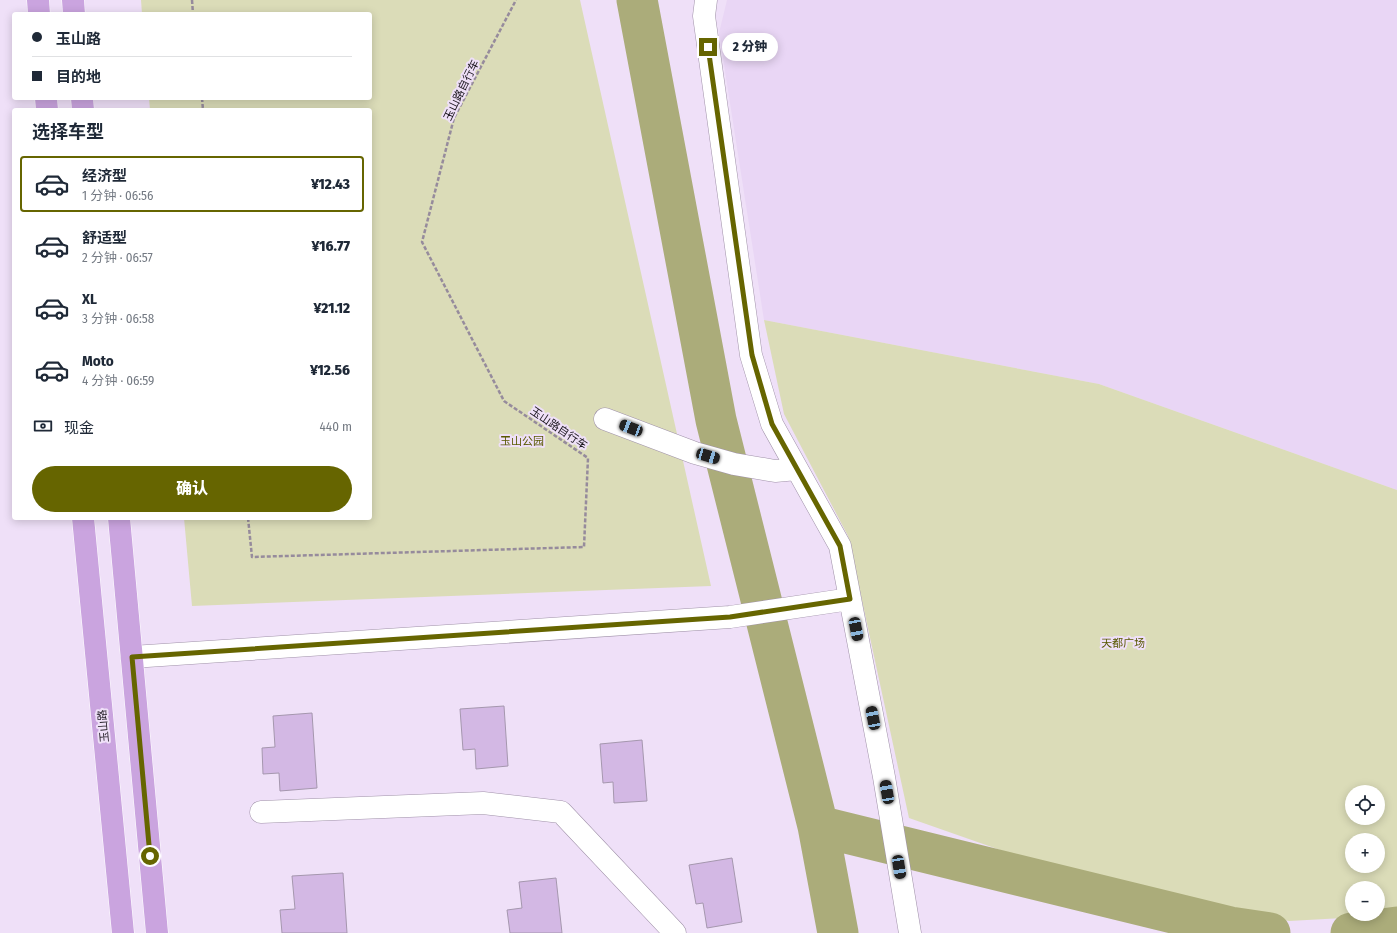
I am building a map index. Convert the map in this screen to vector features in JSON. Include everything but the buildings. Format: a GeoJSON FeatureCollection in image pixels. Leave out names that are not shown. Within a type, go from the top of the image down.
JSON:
{"type":"FeatureCollection","features":[{"type":"Feature","properties":{"kind":"main road"},"geometry":{"type":"LineString","coordinates":[[38,0],[39,12]]}},
{"type":"Feature","properties":{"kind":"main road"},"geometry":{"type":"LineString","coordinates":[[73,0],[74,12]]}},
{"type":"Feature","properties":{"kind":"main road","name":"玉山路"},"geometry":{"type":"LineString","coordinates":[[83,520],[122,933]]}},
{"type":"Feature","properties":{"kind":"main road"},"geometry":{"type":"LineString","coordinates":[[119,520],[157,933]]}},
{"type":"Feature","properties":{"kind":"street"},"geometry":{"type":"LineString","coordinates":[[706,0],[704,16],[752,355],[772,424],[840,546],[884,777],[910,933]]}},
{"type":"Feature","properties":{"kind":"street"},"geometry":{"type":"LineString","coordinates":[[605,419],[695,452],[734,464],[775,471],[797,469]]}},
{"type":"Feature","properties":{"kind":"street"},"geometry":{"type":"LineString","coordinates":[[132,657],[730,617],[850,599]]}},
{"type":"Feature","properties":{"kind":"street"},"geometry":{"type":"LineString","coordinates":[[261,812],[483,803],[561,812],[675,933]]}},
{"type":"Feature","properties":{"kind":"path"},"geometry":{"type":"LineString","coordinates":[[192,0],[193,12]]}},
{"type":"Feature","properties":{"kind":"path","name":"玉山路自行车"},"geometry":{"type":"LineString","coordinates":[[248,520],[252,557],[584,547],[588,458],[504,401],[422,242],[454,118],[516,0]]}},
{"type":"Feature","properties":{"kind":"shaded area"},"geometry":{"type":"Polygon","coordinates":[[[727,0],[1397,0],[1397,490],[1099,384],[764,320],[719,33],[727,0]]]}},
{"type":"Feature","properties":{"kind":"green space","name":"玉山公园"},"geometry":{"type":"Polygon","coordinates":[[[141,0],[580,0],[711,586],[192,606],[184,520],[372,520],[372,108],[150,108],[149,100],[372,100],[372,12],[142,12],[141,0]]]}},
{"type":"Feature","properties":{"kind":"green space","name":"天都广场"},"geometry":{"type":"Polygon","coordinates":[[[764,320],[1099,384],[1397,490],[1397,915],[1385,916],[1385,881],[1345,881],[1345,918],[1289,921],[1077,877],[909,818],[848,536],[784,414],[764,320]]]}},
{"type":"Feature","properties":{"kind":"waterway"},"geometry":{"type":"LineString","coordinates":[[637,0],[716,420],[818,826],[838,933]]}},
{"type":"Feature","properties":{"kind":"waterway"},"geometry":{"type":"LineString","coordinates":[[818,826],[1230,927],[1270,933]]}},
{"type":"Feature","properties":{"kind":"waterway"},"geometry":{"type":"LineString","coordinates":[[1351,933],[1397,927]]}},
{"type":"Feature","properties":{"kind":"route"},"geometry":{"type":"LineString","coordinates":[[150,856],[132,657],[730,617],[850,599],[840,546],[772,424],[752,355],[708,47]]}}]}
